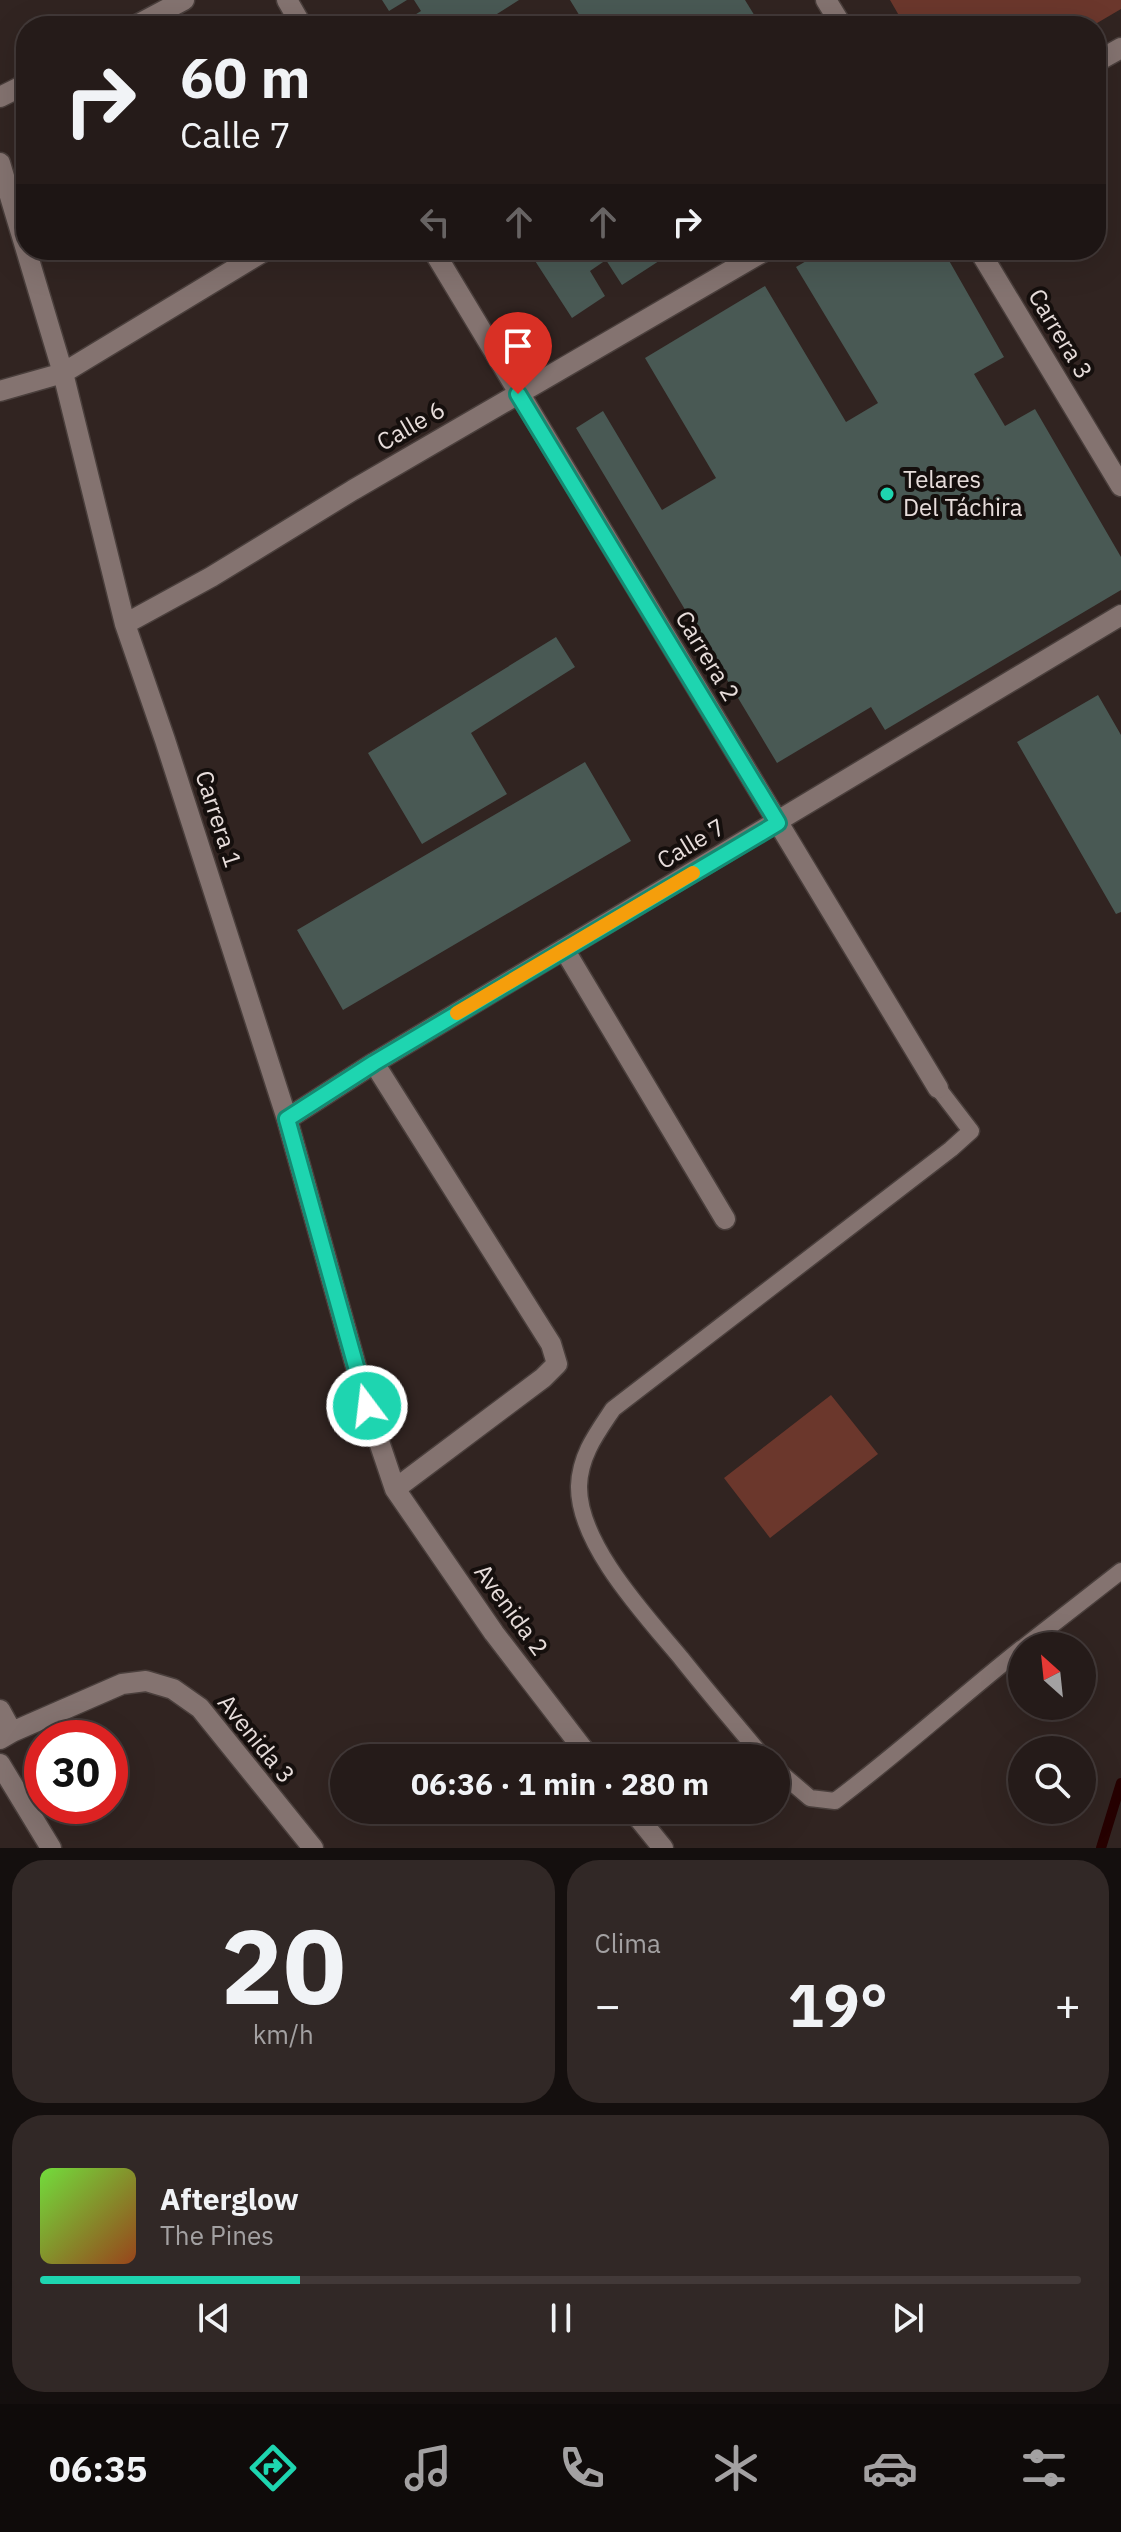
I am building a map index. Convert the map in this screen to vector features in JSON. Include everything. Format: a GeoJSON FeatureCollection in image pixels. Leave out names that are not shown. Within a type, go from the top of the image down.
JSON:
{"type":"FeatureCollection","features":[{"type":"Feature","properties":{"kind":"street"},"geometry":{"type":"LineString","coordinates":[[154,16],[184,0]]}},
{"type":"Feature","properties":{"kind":"street","name":"Carrera 1"},"geometry":{"type":"LineString","coordinates":[[0,163],[16,216]]}},
{"type":"Feature","properties":{"kind":"street","name":"Carrera 1"},"geometry":{"type":"LineString","coordinates":[[29,260],[63,373],[125,624],[287,1119],[367,1406],[395,1489]]}},
{"type":"Feature","properties":{"kind":"street"},"geometry":{"type":"LineString","coordinates":[[0,391],[63,373],[249,260]]}},
{"type":"Feature","properties":{"kind":"street","name":"Carrera 2"},"geometry":{"type":"LineString","coordinates":[[439,260],[938,1088]]}},
{"type":"Feature","properties":{"kind":"street","name":"Calle 6"},"geometry":{"type":"LineString","coordinates":[[125,624],[211,577],[749,260]]}},
{"type":"Feature","properties":{"kind":"street","name":"Carrera 3"},"geometry":{"type":"LineString","coordinates":[[985,260],[1121,486]]}},
{"type":"Feature","properties":{"kind":"street","name":"Calle 7"},"geometry":{"type":"LineString","coordinates":[[287,1119],[374,1063],[1121,615]]}},
{"type":"Feature","properties":{"kind":"street"},"geometry":{"type":"LineString","coordinates":[[564,949],[725,1219]]}},
{"type":"Feature","properties":{"kind":"street"},"geometry":{"type":"LineString","coordinates":[[374,1063],[551,1344],[557,1364],[543,1378],[395,1489]]}},
{"type":"Feature","properties":{"kind":"street","name":"Avenida 2"},"geometry":{"type":"LineString","coordinates":[[395,1489],[494,1633],[579,1744]]}},
{"type":"Feature","properties":{"kind":"street","name":"Avenida 3"},"geometry":{"type":"LineString","coordinates":[[6,1736],[122,1684],[146,1681],[173,1689],[200,1708],[313,1848]]}},
{"type":"Feature","properties":{"kind":"street"},"geometry":{"type":"LineString","coordinates":[[0,1710],[6,1736]]}},
{"type":"Feature","properties":{"kind":"street"},"geometry":{"type":"LineString","coordinates":[[0,1764],[51,1848]]}},
{"type":"Feature","properties":{"kind":"street"},"geometry":{"type":"LineString","coordinates":[[643,1824],[663,1848]]}},
{"type":"Feature","properties":{"kind":"lane"},"geometry":{"type":"LineString","coordinates":[[752,1744],[632,1600],[610,1569],[589,1530],[579,1487],[587,1446],[613,1409],[971,1131],[938,1088]]}},
{"type":"Feature","properties":{"kind":"lane"},"geometry":{"type":"LineString","coordinates":[[1043,1632],[1121,1571]]}},
{"type":"Feature","properties":{"kind":"lane"},"geometry":{"type":"LineString","coordinates":[[790,1781],[810,1798],[835,1801],[883,1765],[1008,1660]]}},
{"type":"Feature","properties":{"kind":"shaded area"},"geometry":{"type":"Polygon","coordinates":[[[890,0],[1121,0],[1121,9],[1106,18],[899,16],[890,0]]]}},
{"type":"Feature","properties":{"kind":"shaded area"},"geometry":{"type":"Polygon","coordinates":[[[831,1395],[878,1454],[770,1538],[724,1478],[831,1395]]]}},
{"type":"Feature","properties":{"kind":"building"},"geometry":{"type":"Polygon","coordinates":[[[382,0],[407,0],[389,11],[382,0]]]}},
{"type":"Feature","properties":{"kind":"building"},"geometry":{"type":"Polygon","coordinates":[[[414,0],[519,0],[494,16],[413,16],[421,11],[414,0]]]}},
{"type":"Feature","properties":{"kind":"building"},"geometry":{"type":"Polygon","coordinates":[[[570,0],[745,0],[755,16],[580,16],[570,0]]]}},
{"type":"Feature","properties":{"kind":"building"},"geometry":{"type":"Polygon","coordinates":[[[534,260],[606,260],[590,271],[605,296],[572,318],[534,260]]]}},
{"type":"Feature","properties":{"kind":"building"},"geometry":{"type":"Polygon","coordinates":[[[606,260],[658,260],[659,261],[622,285],[606,260]]]}},
{"type":"Feature","properties":{"kind":"building","name":"Telares Del Táchira"},"geometry":{"type":"Polygon","coordinates":[[[808,260],[949,260],[1004,357],[974,374],[1005,426],[1035,409],[1121,557],[1121,590],[885,730],[871,707],[777,763],[576,428],[603,411],[662,510],[716,478],[645,358],[765,286],[846,422],[878,403],[796,267],[808,260]]]}},
{"type":"Feature","properties":{"kind":"building"},"geometry":{"type":"Polygon","coordinates":[[[556,637],[575,667],[471,733],[507,794],[422,844],[368,753],[556,637]]]}},
{"type":"Feature","properties":{"kind":"building"},"geometry":{"type":"Polygon","coordinates":[[[1098,695],[1121,735],[1121,912],[1116,914],[1017,742],[1098,695]]]}},
{"type":"Feature","properties":{"kind":"building"},"geometry":{"type":"Polygon","coordinates":[[[585,762],[631,841],[343,1010],[297,930],[585,762]]]}},
{"type":"Feature","properties":{"kind":"waterway"},"geometry":{"type":"LineString","coordinates":[[1101,1848],[1121,1783]]}},
{"type":"Feature","properties":{"kind":"slow traffic"},"geometry":{"type":"LineString","coordinates":[[457,1013],[693,873]]}},
{"type":"Feature","properties":{"kind":"place","name":"Telares Del Táchira"},"geometry":{"type":"Point","coordinates":[887,494]}},
{"type":"Feature","properties":{"kind":"route"},"geometry":{"type":"LineString","coordinates":[[367,1406],[287,1119],[374,1063],[778,823],[518,394]]}}]}
